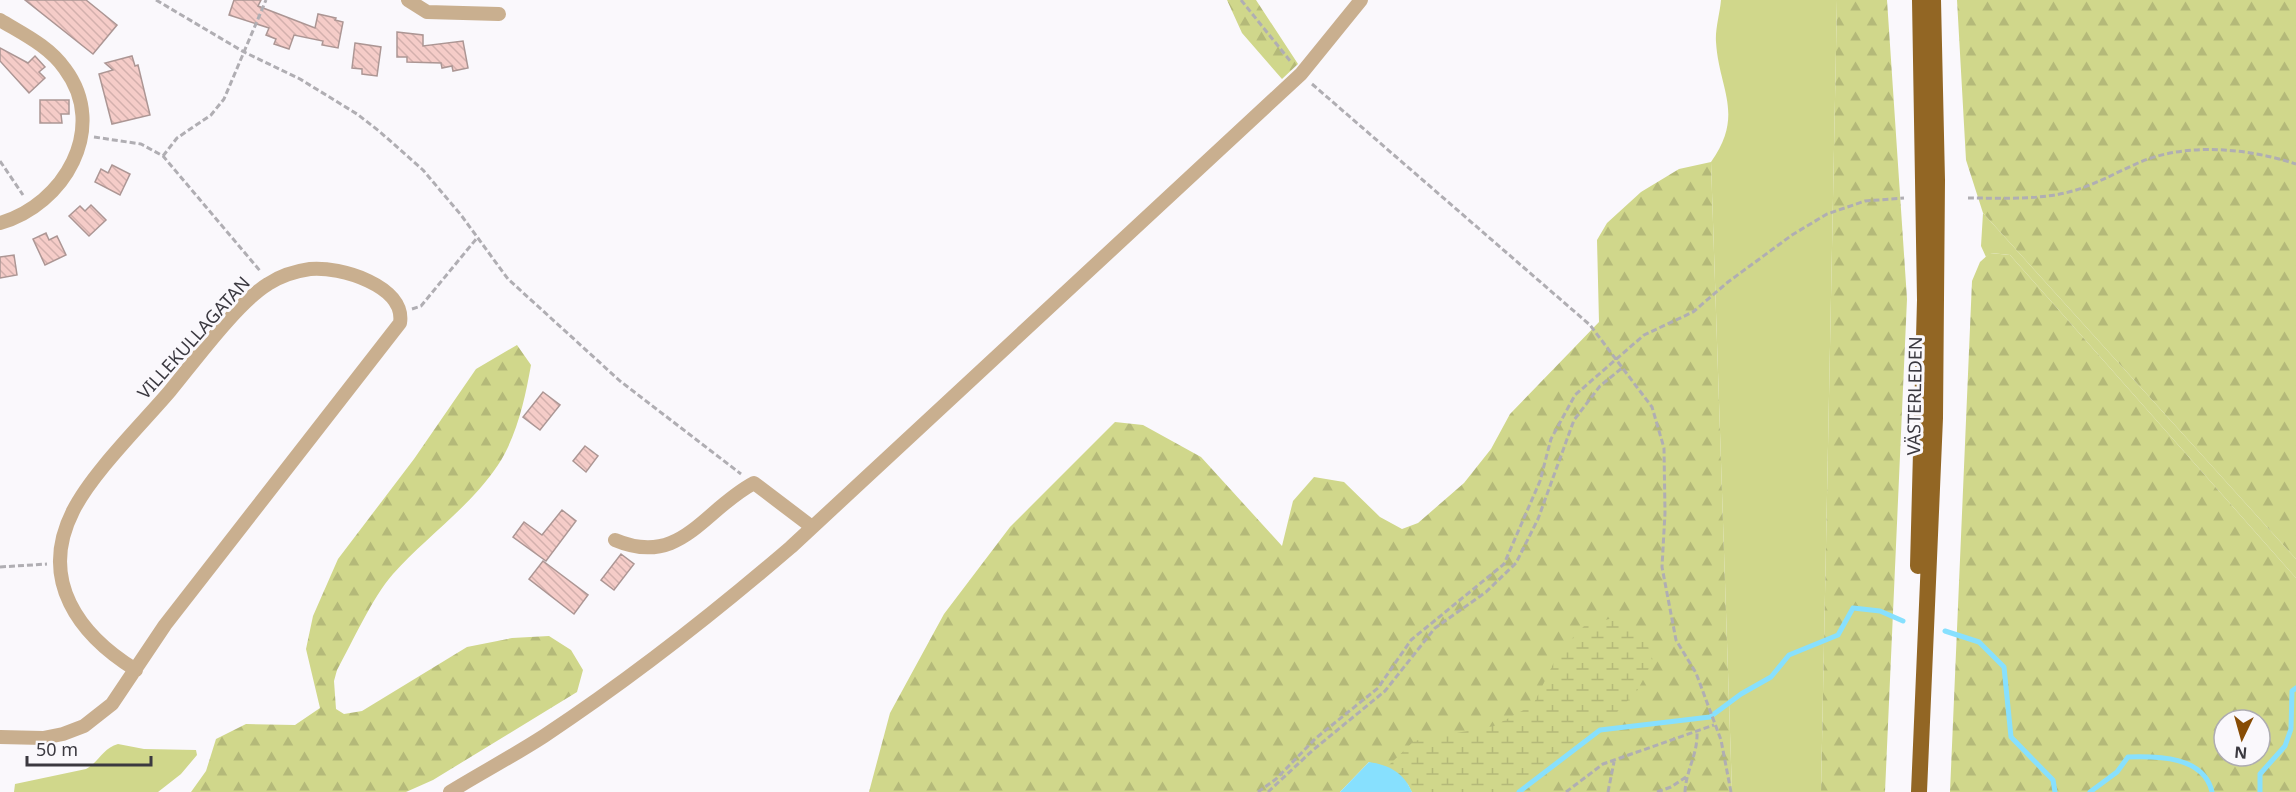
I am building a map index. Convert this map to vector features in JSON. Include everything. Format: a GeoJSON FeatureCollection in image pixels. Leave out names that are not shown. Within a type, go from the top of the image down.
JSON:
{"type":"FeatureCollection","features":[{"type":"Feature","properties":{"kind":"highway","name":"VÄSTERLEDEN"},"geometry":{"type":"LineString","coordinates":[[1908,792],[1919,548],[1925,300],[1920,0]]}},
{"type":"Feature","properties":{"kind":"highway","name":"VÄSTERLEDEN"},"geometry":{"type":"LineString","coordinates":[[1919,792],[1935,407],[1937,202],[1933,0]]}},
{"type":"Feature","properties":{"kind":"street"},"geometry":{"type":"LineString","coordinates":[[408,0],[427,12],[499,14]]}},
{"type":"Feature","properties":{"kind":"street"},"geometry":{"type":"LineString","coordinates":[[450,792],[544,736],[621,682],[746,586],[1301,74],[1361,0]]}},
{"type":"Feature","properties":{"kind":"street"},"geometry":{"type":"LineString","coordinates":[[0,20],[53,53],[64,67],[81,103],[81,136],[68,173],[55,190],[32,209],[0,223]]}},
{"type":"Feature","properties":{"kind":"street","name":"VILLEKULLAGATAN"},"geometry":{"type":"LineString","coordinates":[[136,670],[104,649],[82,626],[68,598],[61,563],[66,527],[88,487],[249,298],[270,282],[288,274],[311,269],[350,273],[392,297],[398,302],[402,312]]}},
{"type":"Feature","properties":{"kind":"street"},"geometry":{"type":"LineString","coordinates":[[0,738],[43,738],[84,726],[112,704],[165,625],[392,337],[400,323],[402,312]]}},
{"type":"Feature","properties":{"kind":"street"},"geometry":{"type":"LineString","coordinates":[[615,540],[639,547],[665,547],[685,536],[715,509],[754,483],[812,527]]}},
{"type":"Feature","properties":{"kind":"path"},"geometry":{"type":"LineString","coordinates":[[156,0],[244,52],[300,79],[357,114],[379,131],[423,170],[508,279],[620,381],[754,483]]}},
{"type":"Feature","properties":{"kind":"path"},"geometry":{"type":"LineString","coordinates":[[163,156],[177,138],[211,115],[224,99],[266,0]]}},
{"type":"Feature","properties":{"kind":"path"},"geometry":{"type":"LineString","coordinates":[[1241,0],[1301,74],[1590,325],[1617,357],[1622,368],[1652,407],[1664,448],[1665,513],[1662,567],[1676,640],[1696,673],[1721,740],[1731,792]]}},
{"type":"Feature","properties":{"kind":"path"},"geometry":{"type":"LineString","coordinates":[[81,136],[141,144],[163,156],[270,282]]}},
{"type":"Feature","properties":{"kind":"path"},"geometry":{"type":"LineString","coordinates":[[1968,198],[2038,197],[2065,193],[2096,184],[2139,163],[2166,154],[2191,151],[2269,155],[2296,164]]}},
{"type":"Feature","properties":{"kind":"path"},"geometry":{"type":"LineString","coordinates":[[0,161],[32,209]]}},
{"type":"Feature","properties":{"kind":"path"},"geometry":{"type":"LineString","coordinates":[[1258,792],[1276,779],[1316,738],[1378,688],[1411,640],[1504,564],[1540,481],[1551,439],[1575,395],[1644,335],[1693,312],[1735,277],[1827,214],[1865,201],[1904,198]]}},
{"type":"Feature","properties":{"kind":"path"},"geometry":{"type":"LineString","coordinates":[[402,312],[421,306],[477,238]]}},
{"type":"Feature","properties":{"kind":"path"},"geometry":{"type":"LineString","coordinates":[[1268,792],[1313,750],[1385,691],[1435,627],[1486,592],[1516,563],[1538,519],[1574,420],[1600,386],[1622,368]]}},
{"type":"Feature","properties":{"kind":"path"},"geometry":{"type":"LineString","coordinates":[[0,567],[61,563]]}},
{"type":"Feature","properties":{"kind":"path"},"geometry":{"type":"LineString","coordinates":[[1566,792],[1603,764],[1714,725]]}},
{"type":"Feature","properties":{"kind":"path"},"geometry":{"type":"LineString","coordinates":[[1685,792],[1686,777],[1695,757],[1697,732]]}},
{"type":"Feature","properties":{"kind":"path"},"geometry":{"type":"LineString","coordinates":[[1608,792],[1615,760]]}},
{"type":"Feature","properties":{"kind":"path"},"geometry":{"type":"LineString","coordinates":[[1657,792],[1671,787],[1686,777]]}},
{"type":"Feature","properties":{"kind":"green space"},"geometry":{"type":"Polygon","coordinates":[[[1227,0],[1256,0],[1298,64],[1282,79],[1242,33],[1227,0]]]}},
{"type":"Feature","properties":{"kind":"green space"},"geometry":{"type":"Polygon","coordinates":[[[1721,0],[1837,0],[1821,792],[1732,792],[1711,162],[1727,130],[1728,116],[1716,42],[1721,0]]]}},
{"type":"Feature","properties":{"kind":"green space"},"geometry":{"type":"Polygon","coordinates":[[[1837,0],[1887,0],[1907,299],[1885,792],[1821,792],[1837,0]]]}},
{"type":"Feature","properties":{"kind":"green space"},"geometry":{"type":"Polygon","coordinates":[[[1957,0],[2296,0],[2296,559],[1983,213],[1966,160],[1957,0]]]}},
{"type":"Feature","properties":{"kind":"green space"},"geometry":{"type":"Polygon","coordinates":[[[1711,162],[1732,792],[1412,792],[1408,784],[1369,762],[1340,792],[869,792],[890,713],[944,614],[1010,527],[1115,422],[1143,425],[1201,457],[1282,546],[1293,501],[1314,477],[1344,482],[1380,517],[1402,529],[1418,523],[1464,483],[1491,449],[1510,414],[1599,322],[1597,240],[1607,223],[1641,192],[1679,169],[1711,162]]]}},
{"type":"Feature","properties":{"kind":"green space"},"geometry":{"type":"Polygon","coordinates":[[[1983,213],[2296,559],[2296,578],[2010,255],[1991,253],[1986,257],[1981,246],[1983,213]]]}},
{"type":"Feature","properties":{"kind":"green space"},"geometry":{"type":"Polygon","coordinates":[[[1990,253],[2010,255],[2296,578],[2296,792],[1950,792],[1972,281],[1980,262],[1990,253]]]}},
{"type":"Feature","properties":{"kind":"green space"},"geometry":{"type":"Polygon","coordinates":[[[517,345],[531,365],[519,417],[505,454],[474,495],[406,560],[385,584],[337,670],[334,681],[336,709],[344,714],[362,711],[467,647],[512,638],[549,636],[571,650],[583,670],[577,692],[433,780],[406,792],[191,792],[206,771],[216,739],[246,724],[295,725],[320,708],[306,649],[313,616],[338,559],[414,459],[476,369],[517,345]]]}},
{"type":"Feature","properties":{"kind":"green space"},"geometry":{"type":"Polygon","coordinates":[[[1614,618],[1644,633],[1653,661],[1637,691],[1600,730],[1519,792],[1412,792],[1408,784],[1389,765],[1414,741],[1494,726],[1533,705],[1559,652],[1586,624],[1614,618]]]}},
{"type":"Feature","properties":{"kind":"green space"},"geometry":{"type":"Polygon","coordinates":[[[118,744],[144,749],[196,750],[197,755],[181,774],[158,792],[14,792],[15,784],[86,769],[118,744]]]}},
{"type":"Feature","properties":{"kind":"water"},"geometry":{"type":"Polygon","coordinates":[[[1369,762],[1395,771],[1404,779],[1412,792],[1340,792],[1369,762]]]}},
{"type":"Feature","properties":{"kind":"building"},"geometry":{"type":"Polygon","coordinates":[[[25,0],[86,0],[117,25],[93,54],[25,0]]]}},
{"type":"Feature","properties":{"kind":"building"},"geometry":{"type":"Polygon","coordinates":[[[234,0],[261,0],[258,6],[315,28],[318,14],[336,18],[335,20],[343,22],[338,48],[322,45],[323,41],[294,35],[289,49],[274,44],[276,39],[266,35],[269,28],[229,15],[234,0]]]}},
{"type":"Feature","properties":{"kind":"building"},"geometry":{"type":"Polygon","coordinates":[[[397,32],[423,35],[423,46],[463,41],[468,68],[453,71],[452,66],[442,68],[441,63],[407,62],[407,57],[397,57],[397,32]]]}},
{"type":"Feature","properties":{"kind":"building"},"geometry":{"type":"Polygon","coordinates":[[[355,43],[381,47],[377,76],[362,74],[362,69],[352,68],[355,43]]]}},
{"type":"Feature","properties":{"kind":"building"},"geometry":{"type":"Polygon","coordinates":[[[0,48],[28,63],[35,56],[45,67],[39,72],[45,78],[29,93],[0,61],[0,48]]]}},
{"type":"Feature","properties":{"kind":"building"},"geometry":{"type":"Polygon","coordinates":[[[132,56],[135,66],[138,65],[150,115],[112,124],[99,74],[113,70],[105,63],[132,56]]]}},
{"type":"Feature","properties":{"kind":"building"},"geometry":{"type":"Polygon","coordinates":[[[40,100],[69,100],[69,114],[61,114],[62,123],[40,123],[40,100]]]}},
{"type":"Feature","properties":{"kind":"building"},"geometry":{"type":"Polygon","coordinates":[[[112,165],[130,174],[120,195],[95,182],[101,169],[108,173],[112,165]]]}},
{"type":"Feature","properties":{"kind":"building"},"geometry":{"type":"Polygon","coordinates":[[[91,205],[106,220],[89,236],[69,216],[80,206],[85,211],[91,205]]]}},
{"type":"Feature","properties":{"kind":"building"},"geometry":{"type":"Polygon","coordinates":[[[46,233],[49,240],[57,236],[66,255],[45,265],[33,239],[46,233]]]}},
{"type":"Feature","properties":{"kind":"building"},"geometry":{"type":"Polygon","coordinates":[[[14,255],[17,275],[0,278],[0,257],[14,255]]]}},
{"type":"Feature","properties":{"kind":"building"},"geometry":{"type":"Polygon","coordinates":[[[543,392],[560,405],[540,430],[523,417],[543,392]]]}},
{"type":"Feature","properties":{"kind":"building"},"geometry":{"type":"Polygon","coordinates":[[[585,446],[598,456],[586,472],[573,461],[585,446]]]}},
{"type":"Feature","properties":{"kind":"building"},"geometry":{"type":"Polygon","coordinates":[[[562,510],[576,521],[546,561],[513,537],[524,522],[542,535],[562,510]]]}},
{"type":"Feature","properties":{"kind":"building"},"geometry":{"type":"Polygon","coordinates":[[[621,554],[634,564],[614,590],[601,580],[621,554]]]}},
{"type":"Feature","properties":{"kind":"building"},"geometry":{"type":"Polygon","coordinates":[[[543,561],[588,595],[574,614],[529,579],[543,561]]]}},
{"type":"Feature","properties":{"kind":"waterway"},"geometry":{"type":"LineString","coordinates":[[1519,792],[1600,730],[1710,717],[1741,694],[1771,677],[1789,655],[1838,635],[1853,608],[1880,611],[1903,621]]}},
{"type":"Feature","properties":{"kind":"waterway"},"geometry":{"type":"LineString","coordinates":[[1945,631],[1979,642],[2004,667],[2011,737],[2053,780],[2055,792]]}},
{"type":"Feature","properties":{"kind":"waterway"},"geometry":{"type":"LineString","coordinates":[[2260,792],[2260,774],[2285,746],[2291,729],[2292,691],[2296,688]]}},
{"type":"Feature","properties":{"kind":"waterway"},"geometry":{"type":"LineString","coordinates":[[2090,792],[2117,772],[2128,757],[2165,758],[2190,765],[2200,771],[2212,792]]}}]}
